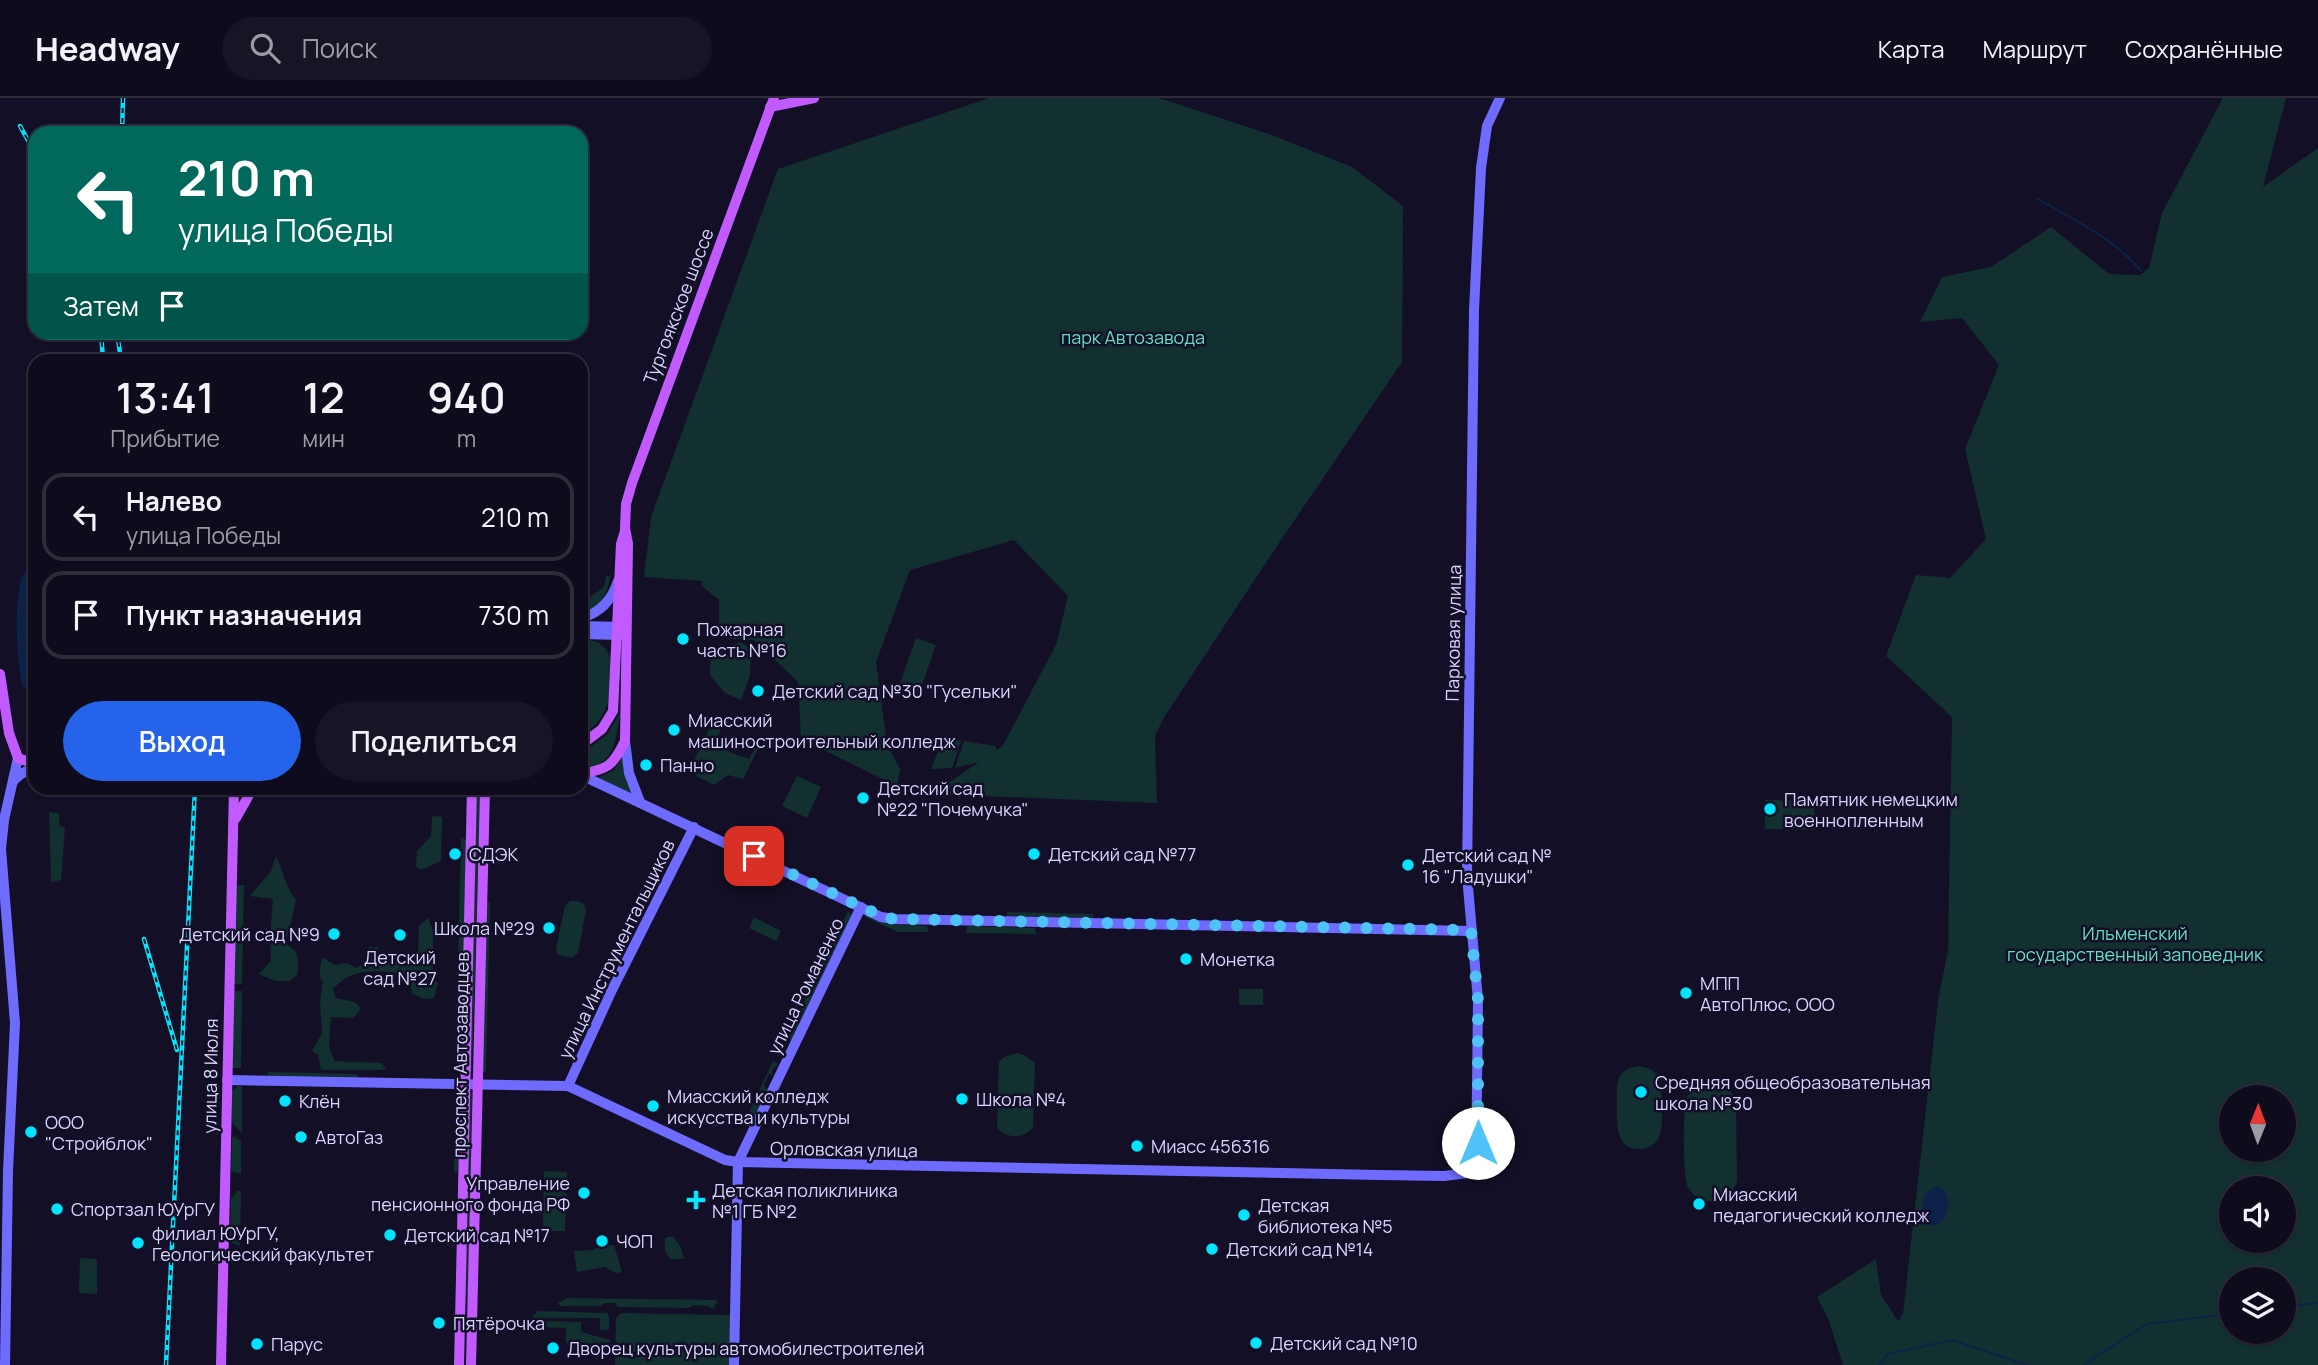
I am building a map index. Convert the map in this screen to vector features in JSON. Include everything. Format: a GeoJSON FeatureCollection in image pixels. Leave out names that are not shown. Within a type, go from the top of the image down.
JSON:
{"type":"FeatureCollection","features":[{"type":"Feature","properties":{"kind":"main road"},"geometry":{"type":"LineString","coordinates":[[772,102],[814,98]]}},
{"type":"Feature","properties":{"kind":"main road","name":"Тургоякское шоссе"},"geometry":{"type":"LineString","coordinates":[[623,631],[620,574],[626,503],[772,102]]}},
{"type":"Feature","properties":{"kind":"main road","name":"Тургоякское шоссе"},"geometry":{"type":"LineString","coordinates":[[623,631],[628,544],[625,528]]}},
{"type":"Feature","properties":{"kind":"main road"},"geometry":{"type":"LineString","coordinates":[[588,773],[603,770],[615,761],[625,741],[623,631]]}},
{"type":"Feature","properties":{"kind":"main road"},"geometry":{"type":"LineString","coordinates":[[588,740],[602,729],[613,711],[623,631]]}},
{"type":"Feature","properties":{"kind":"main road"},"geometry":{"type":"LineString","coordinates":[[0,674],[9,733],[18,758],[28,763]]}},
{"type":"Feature","properties":{"kind":"main road","name":"улица 8 Июля"},"geometry":{"type":"LineString","coordinates":[[221,1365],[234,795]]}},
{"type":"Feature","properties":{"kind":"main road"},"geometry":{"type":"LineString","coordinates":[[233,824],[249,795]]}},
{"type":"Feature","properties":{"kind":"main road","name":"проспект Автозаводцев"},"geometry":{"type":"LineString","coordinates":[[459,1365],[472,795]]}},
{"type":"Feature","properties":{"kind":"main road","name":"проспект Автозаводцев"},"geometry":{"type":"LineString","coordinates":[[471,1365],[485,795]]}},
{"type":"Feature","properties":{"kind":"street","name":"Парковая улица"},"geometry":{"type":"LineString","coordinates":[[1476,1172],[1478,1000],[1467,872],[1474,310],[1481,168],[1487,126],[1500,98]]}},
{"type":"Feature","properties":{"kind":"street"},"geometry":{"type":"LineString","coordinates":[[588,616],[605,605],[615,591],[620,574]]}},
{"type":"Feature","properties":{"kind":"street"},"geometry":{"type":"LineString","coordinates":[[588,627],[623,631]]}},
{"type":"Feature","properties":{"kind":"street"},"geometry":{"type":"LineString","coordinates":[[588,634],[623,631]]}},
{"type":"Feature","properties":{"kind":"street"},"geometry":{"type":"LineString","coordinates":[[625,741],[629,773],[640,802]]}},
{"type":"Feature","properties":{"kind":"street"},"geometry":{"type":"LineString","coordinates":[[5,1365],[8,1171],[15,1020],[1,857],[4,820],[18,758]]}},
{"type":"Feature","properties":{"kind":"street"},"geometry":{"type":"LineString","coordinates":[[13,782],[28,770]]}},
{"type":"Feature","properties":{"kind":"street"},"geometry":{"type":"LineString","coordinates":[[588,778],[881,916],[907,920],[1471,930]]}},
{"type":"Feature","properties":{"kind":"street","name":"улица Инструментальщиков"},"geometry":{"type":"LineString","coordinates":[[568,1086],[612,990],[694,827]]}},
{"type":"Feature","properties":{"kind":"street","name":"улица Романенко"},"geometry":{"type":"LineString","coordinates":[[734,1365],[738,1162],[861,907]]}},
{"type":"Feature","properties":{"kind":"street","name":"Орловская улица"},"geometry":{"type":"LineString","coordinates":[[227,1080],[568,1086],[725,1160],[738,1162],[1444,1176],[1476,1172]]}},
{"type":"Feature","properties":{"kind":"green space","name":"парк Автозавода"},"geometry":{"type":"Polygon","coordinates":[[[989,98],[1159,98],[1272,135],[1352,167],[1403,206],[1402,362],[1163,719],[1155,736],[1157,803],[932,794],[979,762],[955,768],[964,741],[996,746],[996,750],[1002,747],[1056,645],[1068,596],[1014,540],[910,570],[876,662],[887,744],[900,769],[897,786],[801,739],[798,682],[754,640],[731,639],[731,625],[719,625],[719,600],[702,586],[702,581],[644,577],[651,517],[778,169],[989,98]]]}},
{"type":"Feature","properties":{"kind":"green space","name":"Ильменский государственный заповедник"},"geometry":{"type":"Polygon","coordinates":[[[2223,98],[2286,98],[2263,187],[2318,148],[2318,1365],[1843,1365],[1829,1321],[1817,1297],[1876,1259],[1881,1295],[1898,1321],[1903,1314],[1938,1001],[1948,950],[1952,717],[1886,656],[1916,575],[1950,578],[1986,539],[1965,449],[1999,365],[1962,318],[1920,322],[1942,277],[1991,267],[2051,227],[2109,274],[2140,275],[2149,268],[2162,213],[2223,98]]]}},
{"type":"Feature","properties":{"kind":"green space"},"geometry":{"type":"Polygon","coordinates":[[[606,576],[610,576],[602,600],[588,610],[588,599],[604,587],[606,576]]]}},
{"type":"Feature","properties":{"kind":"green space"},"geometry":{"type":"Polygon","coordinates":[[[916,638],[936,645],[919,693],[899,686],[916,638]]]}},
{"type":"Feature","properties":{"kind":"green space"},"geometry":{"type":"Polygon","coordinates":[[[588,640],[599,643],[610,657],[608,702],[605,711],[588,731],[588,640]]]}},
{"type":"Feature","properties":{"kind":"green space"},"geometry":{"type":"Polygon","coordinates":[[[740,642],[751,648],[750,676],[741,700],[725,693],[710,675],[711,654],[740,642]]]}},
{"type":"Feature","properties":{"kind":"green space"},"geometry":{"type":"Polygon","coordinates":[[[621,710],[615,741],[608,757],[588,766],[588,749],[608,734],[621,710]]]}},
{"type":"Feature","properties":{"kind":"green space"},"geometry":{"type":"Polygon","coordinates":[[[715,716],[725,718],[716,742],[731,753],[749,759],[762,735],[743,779],[728,775],[714,785],[696,776],[691,767],[715,716]]]}},
{"type":"Feature","properties":{"kind":"green space"},"geometry":{"type":"Polygon","coordinates":[[[944,737],[961,741],[952,768],[931,769],[944,737]]]}},
{"type":"Feature","properties":{"kind":"green space"},"geometry":{"type":"Polygon","coordinates":[[[625,753],[635,797],[596,779],[614,770],[625,753]]]}},
{"type":"Feature","properties":{"kind":"green space"},"geometry":{"type":"Polygon","coordinates":[[[797,776],[821,787],[807,818],[782,806],[797,776]]]}},
{"type":"Feature","properties":{"kind":"green space"},"geometry":{"type":"Polygon","coordinates":[[[475,795],[480,795],[472,1071],[470,1072],[475,795]]]}},
{"type":"Feature","properties":{"kind":"green space"},"geometry":{"type":"Polygon","coordinates":[[[1765,800],[1815,801],[1814,830],[1765,829],[1765,800]]]}},
{"type":"Feature","properties":{"kind":"green space"},"geometry":{"type":"Polygon","coordinates":[[[49,812],[59,813],[59,826],[65,827],[61,880],[51,882],[49,812]]]}},
{"type":"Feature","properties":{"kind":"green space"},"geometry":{"type":"Polygon","coordinates":[[[432,816],[442,817],[441,861],[421,870],[416,867],[417,851],[431,836],[432,816]]]}},
{"type":"Feature","properties":{"kind":"green space"},"geometry":{"type":"Polygon","coordinates":[[[461,837],[466,840],[462,1001],[457,1003],[461,837]]]}},
{"type":"Feature","properties":{"kind":"green space"},"geometry":{"type":"Polygon","coordinates":[[[276,856],[296,900],[286,944],[296,953],[298,965],[297,975],[290,981],[275,981],[259,974],[271,961],[273,899],[250,896],[271,871],[276,856]]]}},
{"type":"Feature","properties":{"kind":"green space"},"geometry":{"type":"Polygon","coordinates":[[[236,885],[244,885],[242,984],[234,984],[236,885]]]}},
{"type":"Feature","properties":{"kind":"green space"},"geometry":{"type":"Polygon","coordinates":[[[570,901],[584,904],[586,910],[578,953],[572,958],[558,955],[556,948],[565,906],[570,901]]]}},
{"type":"Feature","properties":{"kind":"green space"},"geometry":{"type":"Polygon","coordinates":[[[486,902],[490,902],[486,1072],[482,1072],[486,902]]]}},
{"type":"Feature","properties":{"kind":"green space"},"geometry":{"type":"Polygon","coordinates":[[[848,911],[852,916],[792,1040],[784,1043],[848,911]]]}},
{"type":"Feature","properties":{"kind":"green space"},"geometry":{"type":"Polygon","coordinates":[[[1007,912],[1093,914],[1093,918],[1007,917],[1007,912]]]}},
{"type":"Feature","properties":{"kind":"green space"},"geometry":{"type":"Polygon","coordinates":[[[866,914],[893,924],[927,926],[928,932],[898,932],[865,917],[866,914]]]}},
{"type":"Feature","properties":{"kind":"green space"},"geometry":{"type":"Polygon","coordinates":[[[754,917],[781,931],[776,941],[749,928],[754,917]]]}},
{"type":"Feature","properties":{"kind":"green space"},"geometry":{"type":"Polygon","coordinates":[[[428,918],[433,930],[433,979],[438,983],[434,998],[424,999],[412,994],[409,975],[388,972],[358,973],[349,976],[333,989],[336,998],[355,1002],[361,1008],[354,1018],[331,1017],[329,1045],[334,1061],[382,1063],[386,1070],[321,1070],[318,1055],[312,1051],[322,1033],[322,957],[335,965],[347,963],[356,968],[366,962],[369,947],[378,947],[380,957],[410,963],[418,953],[419,926],[428,918]]]}},
{"type":"Feature","properties":{"kind":"green space"},"geometry":{"type":"Polygon","coordinates":[[[967,926],[1035,928],[1036,934],[966,933],[967,926]]]}},
{"type":"Feature","properties":{"kind":"green space"},"geometry":{"type":"Polygon","coordinates":[[[1239,989],[1263,989],[1263,1005],[1239,1005],[1239,989]]]}},
{"type":"Feature","properties":{"kind":"green space"},"geometry":{"type":"Polygon","coordinates":[[[234,991],[242,991],[241,1068],[232,1068],[234,991]]]}},
{"type":"Feature","properties":{"kind":"green space"},"geometry":{"type":"Polygon","coordinates":[[[1017,1053],[1035,1063],[1033,1128],[1015,1136],[997,1128],[999,1062],[1004,1057],[1017,1053]]]}},
{"type":"Feature","properties":{"kind":"green space"},"geometry":{"type":"Polygon","coordinates":[[[773,1061],[778,1064],[772,1070],[773,1075],[769,1074],[764,1085],[767,1091],[748,1127],[746,1119],[773,1061]]]}},
{"type":"Feature","properties":{"kind":"green space"},"geometry":{"type":"Polygon","coordinates":[[[1639,1066],[1653,1071],[1661,1086],[1659,1137],[1650,1147],[1643,1149],[1625,1145],[1619,1133],[1617,1118],[1619,1079],[1626,1070],[1639,1066]]]}},
{"type":"Feature","properties":{"kind":"green space"},"geometry":{"type":"Polygon","coordinates":[[[268,1072],[358,1074],[358,1079],[267,1077],[268,1072]]]}},
{"type":"Feature","properties":{"kind":"green space"},"geometry":{"type":"Polygon","coordinates":[[[1706,1083],[1725,1086],[1736,1102],[1737,1181],[1728,1195],[1715,1201],[1700,1199],[1693,1194],[1688,1187],[1685,1171],[1686,1100],[1692,1091],[1706,1083]]]}},
{"type":"Feature","properties":{"kind":"green space"},"geometry":{"type":"Polygon","coordinates":[[[242,1086],[242,1133],[232,1123],[232,1091],[242,1086]]]}},
{"type":"Feature","properties":{"kind":"green space"},"geometry":{"type":"Polygon","coordinates":[[[458,1092],[458,1171],[454,1173],[456,1093],[458,1092]]]}},
{"type":"Feature","properties":{"kind":"green space"},"geometry":{"type":"Polygon","coordinates":[[[470,1092],[469,1294],[466,1296],[463,1294],[470,1092]]]}},
{"type":"Feature","properties":{"kind":"green space"},"geometry":{"type":"Polygon","coordinates":[[[234,1136],[241,1141],[241,1174],[231,1171],[234,1136]]]}},
{"type":"Feature","properties":{"kind":"green space"},"geometry":{"type":"Polygon","coordinates":[[[544,1171],[567,1172],[565,1231],[543,1231],[544,1171]]]}},
{"type":"Feature","properties":{"kind":"green space"},"geometry":{"type":"Polygon","coordinates":[[[237,1191],[241,1191],[240,1246],[230,1242],[231,1199],[237,1191]]]}},
{"type":"Feature","properties":{"kind":"green space"},"geometry":{"type":"Polygon","coordinates":[[[673,1236],[684,1259],[670,1259],[665,1251],[665,1238],[673,1236]]]}},
{"type":"Feature","properties":{"kind":"green space"},"geometry":{"type":"Polygon","coordinates":[[[601,1245],[614,1245],[622,1272],[616,1273],[605,1267],[577,1272],[574,1251],[594,1250],[601,1245]]]}},
{"type":"Feature","properties":{"kind":"green space"},"geometry":{"type":"Polygon","coordinates":[[[80,1258],[97,1259],[97,1294],[79,1293],[80,1258]]]}},
{"type":"Feature","properties":{"kind":"green space"},"geometry":{"type":"Polygon","coordinates":[[[567,1298],[718,1300],[713,1309],[693,1305],[689,1308],[617,1307],[616,1303],[600,1306],[560,1306],[558,1303],[567,1298]]]}},
{"type":"Feature","properties":{"kind":"green space"},"geometry":{"type":"Polygon","coordinates":[[[538,1311],[607,1313],[609,1330],[600,1330],[600,1318],[531,1318],[538,1311]]]}},
{"type":"Feature","properties":{"kind":"green space"},"geometry":{"type":"Polygon","coordinates":[[[621,1313],[731,1315],[730,1365],[615,1365],[616,1318],[621,1313]]]}},
{"type":"Feature","properties":{"kind":"green space"},"geometry":{"type":"Polygon","coordinates":[[[541,1321],[581,1322],[581,1332],[610,1340],[609,1344],[566,1343],[566,1328],[531,1327],[541,1321]]]}},
{"type":"Feature","properties":{"kind":"water"},"geometry":{"type":"Polygon","coordinates":[[[24,573],[28,573],[28,688],[23,687],[21,677],[17,629],[18,595],[24,573]]]}},
{"type":"Feature","properties":{"kind":"water"},"geometry":{"type":"Polygon","coordinates":[[[1939,1186],[1948,1200],[1945,1217],[1937,1226],[1923,1225],[1922,1207],[1925,1196],[1939,1186]]]}},
{"type":"Feature","properties":{"kind":"waterway"},"geometry":{"type":"LineString","coordinates":[[2036,198],[2105,238],[2141,271]]}},
{"type":"Feature","properties":{"kind":"waterway"},"geometry":{"type":"LineString","coordinates":[[2296,1306],[2318,1303]]}},
{"type":"Feature","properties":{"kind":"waterway"},"geometry":{"type":"LineString","coordinates":[[2083,1365],[2147,1324],[2219,1315]]}},
{"type":"Feature","properties":{"kind":"waterway"},"geometry":{"type":"LineString","coordinates":[[1879,1365],[1888,1354],[1952,1340],[2027,1365]]}},
{"type":"Feature","properties":{"kind":"railway"},"geometry":{"type":"LineString","coordinates":[[122,126],[123,98]]}},
{"type":"Feature","properties":{"kind":"railway"},"geometry":{"type":"LineString","coordinates":[[20,126],[28,140]]}},
{"type":"Feature","properties":{"kind":"railway"},"geometry":{"type":"LineString","coordinates":[[102,340],[103,354]]}},
{"type":"Feature","properties":{"kind":"railway"},"geometry":{"type":"LineString","coordinates":[[118,340],[120,354]]}},
{"type":"Feature","properties":{"kind":"railway"},"geometry":{"type":"LineString","coordinates":[[166,1365],[195,795]]}},
{"type":"Feature","properties":{"kind":"railway"},"geometry":{"type":"LineString","coordinates":[[144,939],[177,1050]]}},
{"type":"Feature","properties":{"kind":"place","name":"Пожарная часть №16"},"geometry":{"type":"Point","coordinates":[683,639]}},
{"type":"Feature","properties":{"kind":"place","name":"Детский сад №30 \"Гусельки\""},"geometry":{"type":"Point","coordinates":[758,691]}},
{"type":"Feature","properties":{"kind":"place","name":"Миасский машиностроительный колледж"},"geometry":{"type":"Point","coordinates":[674,730]}},
{"type":"Feature","properties":{"kind":"place","name":"Панно"},"geometry":{"type":"Point","coordinates":[646,765]}},
{"type":"Feature","properties":{"kind":"place","name":"Детский сад №22 \"Почемучка\""},"geometry":{"type":"Point","coordinates":[863,798]}},
{"type":"Feature","properties":{"kind":"place","name":"Памятник немецким военнопленным"},"geometry":{"type":"Point","coordinates":[1770,809]}},
{"type":"Feature","properties":{"kind":"place","name":"СДЭК"},"geometry":{"type":"Point","coordinates":[455,854]}},
{"type":"Feature","properties":{"kind":"place","name":"Детский сад №77"},"geometry":{"type":"Point","coordinates":[1034,854]}},
{"type":"Feature","properties":{"kind":"place","name":"Детский сад № 16 \"Ладушки\""},"geometry":{"type":"Point","coordinates":[1408,865]}},
{"type":"Feature","properties":{"kind":"place","name":"Школа №29"},"geometry":{"type":"Point","coordinates":[549,928]}},
{"type":"Feature","properties":{"kind":"place","name":"Детский сад №9"},"geometry":{"type":"Point","coordinates":[334,934]}},
{"type":"Feature","properties":{"kind":"place","name":"Детский сад №27"},"geometry":{"type":"Point","coordinates":[400,935]}},
{"type":"Feature","properties":{"kind":"place","name":"Монетка"},"geometry":{"type":"Point","coordinates":[1186,959]}},
{"type":"Feature","properties":{"kind":"place","name":"МПП АвтоПлюс, ООО"},"geometry":{"type":"Point","coordinates":[1686,993]}},
{"type":"Feature","properties":{"kind":"place","name":"Средняя общеобразовательная школа №30"},"geometry":{"type":"Point","coordinates":[1641,1092]}},
{"type":"Feature","properties":{"kind":"place","name":"Школа №4"},"geometry":{"type":"Point","coordinates":[962,1099]}},
{"type":"Feature","properties":{"kind":"place","name":"Клён"},"geometry":{"type":"Point","coordinates":[285,1101]}},
{"type":"Feature","properties":{"kind":"place","name":"Миасский колледж искусства и культуры"},"geometry":{"type":"Point","coordinates":[653,1106]}},
{"type":"Feature","properties":{"kind":"place","name":"ООО \"Стройблок\""},"geometry":{"type":"Point","coordinates":[31,1132]}},
{"type":"Feature","properties":{"kind":"place","name":"АвтоГаз"},"geometry":{"type":"Point","coordinates":[301,1137]}},
{"type":"Feature","properties":{"kind":"place","name":"Миасс 456316"},"geometry":{"type":"Point","coordinates":[1137,1146]}},
{"type":"Feature","properties":{"kind":"place","name":"Управление пенсионного фонда РФ"},"geometry":{"type":"Point","coordinates":[584,1193]}},
{"type":"Feature","properties":{"kind":"place","name":"Детская поликлиника №1 ГБ №2"},"geometry":{"type":"Point","coordinates":[696,1200]}},
{"type":"Feature","properties":{"kind":"place","name":"Миасский педагогический колледж"},"geometry":{"type":"Point","coordinates":[1699,1204]}},
{"type":"Feature","properties":{"kind":"place","name":"Спортзал ЮУрГУ"},"geometry":{"type":"Point","coordinates":[57,1209]}},
{"type":"Feature","properties":{"kind":"place","name":"Детская библиотека №5"},"geometry":{"type":"Point","coordinates":[1244,1215]}},
{"type":"Feature","properties":{"kind":"place","name":"Детский сад №17"},"geometry":{"type":"Point","coordinates":[390,1235]}},
{"type":"Feature","properties":{"kind":"place","name":"ЧОП"},"geometry":{"type":"Point","coordinates":[602,1241]}},
{"type":"Feature","properties":{"kind":"place","name":"филиал ЮУрГУ, Геологический факультет"},"geometry":{"type":"Point","coordinates":[138,1243]}},
{"type":"Feature","properties":{"kind":"place","name":"Детский сад №14"},"geometry":{"type":"Point","coordinates":[1212,1249]}},
{"type":"Feature","properties":{"kind":"place","name":"Пятёрочка"},"geometry":{"type":"Point","coordinates":[439,1323]}},
{"type":"Feature","properties":{"kind":"place","name":"Детский сад №10"},"geometry":{"type":"Point","coordinates":[1256,1343]}},
{"type":"Feature","properties":{"kind":"place","name":"Парус"},"geometry":{"type":"Point","coordinates":[257,1344]}},
{"type":"Feature","properties":{"kind":"place","name":"Дворец культуры автомобилестроителей"},"geometry":{"type":"Point","coordinates":[553,1348]}},
{"type":"Feature","properties":{"kind":"route"},"geometry":{"type":"LineString","coordinates":[[754,856],[881,916],[894,919],[1471,930],[1478,1000],[1478,1143]]}}]}
